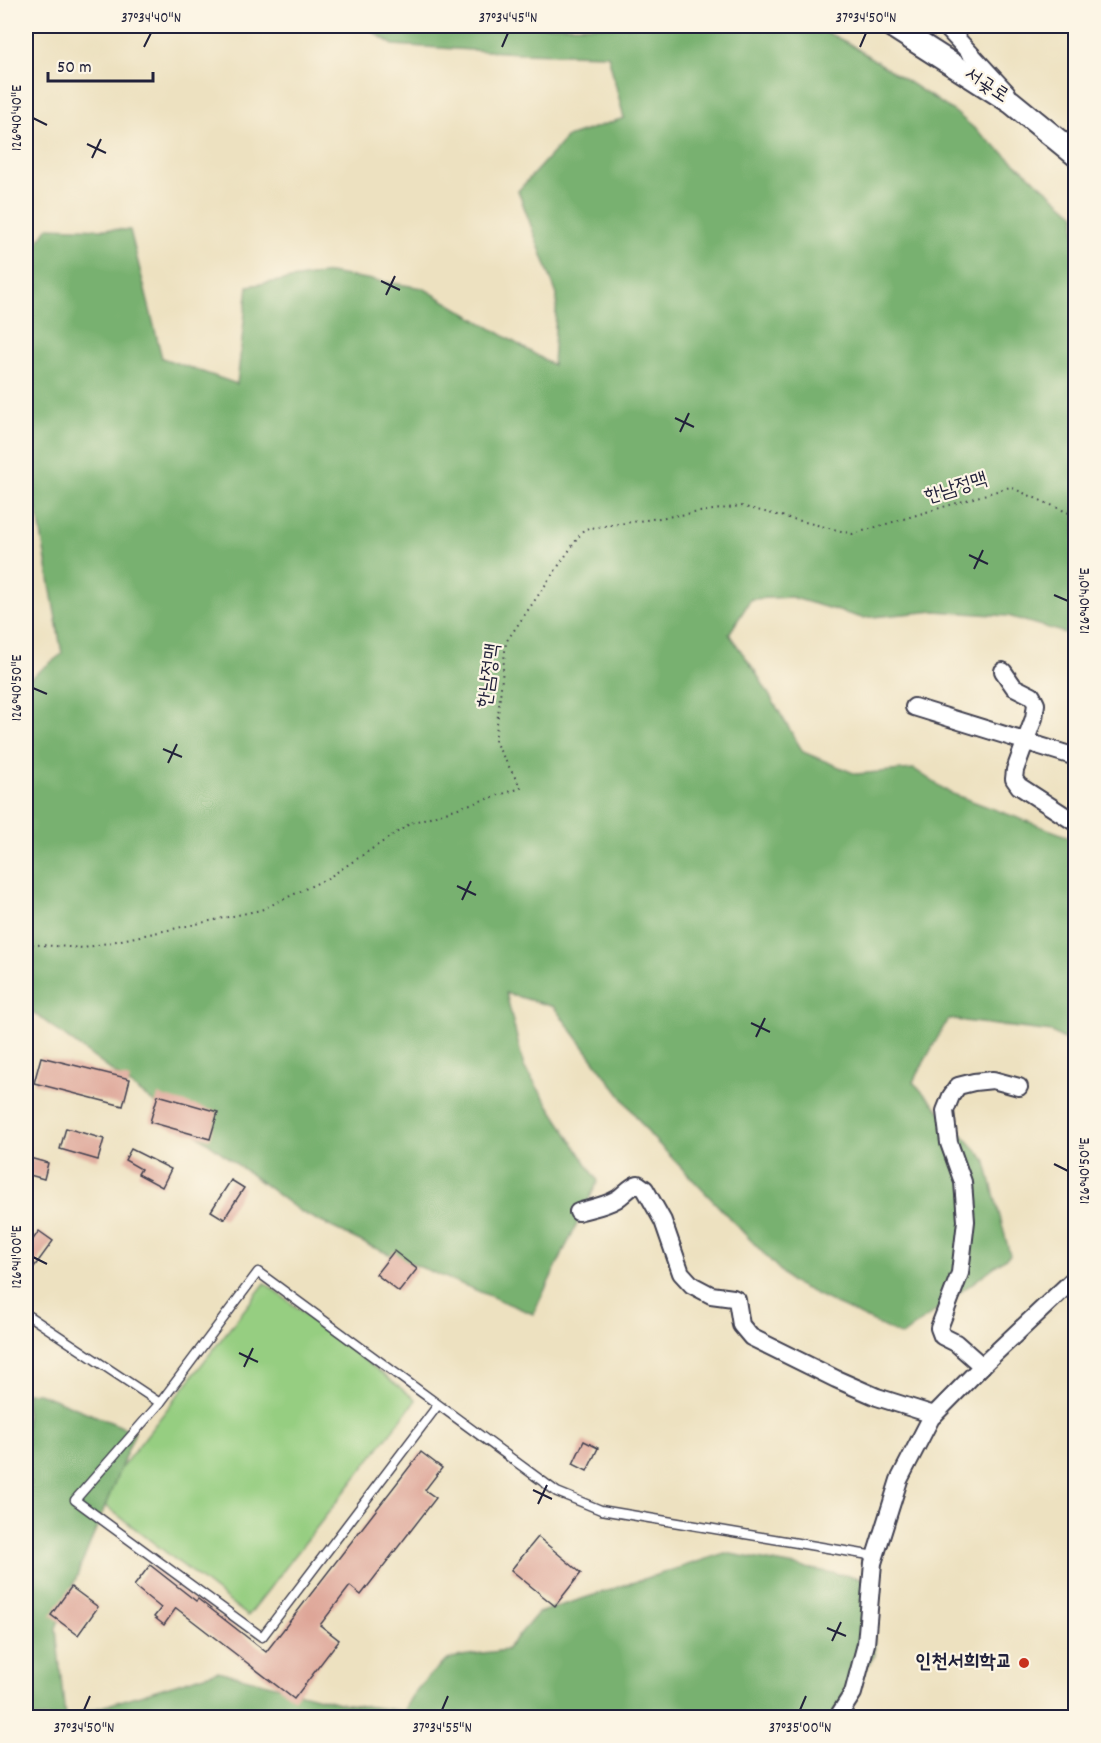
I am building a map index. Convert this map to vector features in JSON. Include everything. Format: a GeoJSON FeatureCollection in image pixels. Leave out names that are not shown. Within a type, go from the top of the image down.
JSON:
{"type":"FeatureCollection","features":[{"type":"Feature","properties":{"kind":"main road","name":"서곶로"},"geometry":{"type":"LineString","coordinates":[[892,26],[1011,102],[1076,155]]}},
{"type":"Feature","properties":{"kind":"street"},"geometry":{"type":"LineString","coordinates":[[945,26],[1033,120]]}},
{"type":"Feature","properties":{"kind":"street"},"geometry":{"type":"LineString","coordinates":[[1003,670],[1014,687],[1032,696],[1036,704],[1034,718],[1015,770],[1014,779],[1019,786],[1076,824]]}},
{"type":"Feature","properties":{"kind":"street"},"geometry":{"type":"LineString","coordinates":[[914,707],[1076,757]]}},
{"type":"Feature","properties":{"kind":"street"},"geometry":{"type":"LineString","coordinates":[[982,1366],[956,1343],[942,1336],[939,1328],[960,1273],[966,1221],[963,1182],[948,1143],[945,1111],[958,1086],[993,1080],[1019,1087]]}},
{"type":"Feature","properties":{"kind":"street"},"geometry":{"type":"LineString","coordinates":[[578,1212],[607,1204],[620,1197],[633,1185],[638,1184],[645,1188],[663,1221],[681,1273],[692,1285],[711,1295],[737,1300],[741,1325],[751,1337],[877,1397],[934,1415]]}},
{"type":"Feature","properties":{"kind":"street"},"geometry":{"type":"LineString","coordinates":[[837,1718],[853,1693],[866,1644],[873,1563],[899,1480],[934,1415],[1076,1277]]}},
{"type":"Feature","properties":{"kind":"lane"},"geometry":{"type":"LineString","coordinates":[[438,1405],[262,1636],[75,1500],[160,1403],[258,1272],[557,1492],[601,1510],[875,1556]]}},
{"type":"Feature","properties":{"kind":"lane"},"geometry":{"type":"LineString","coordinates":[[26,1314],[160,1403]]}},
{"type":"Feature","properties":{"kind":"path","name":"한남정맥"},"geometry":{"type":"LineString","coordinates":[[26,944],[84,948],[261,910],[328,878],[411,823],[521,788],[495,742],[506,642],[584,529],[741,506],[853,534],[1010,487],[1076,516]]}},
{"type":"Feature","properties":{"kind":"green space"},"geometry":{"type":"Polygon","coordinates":[[[364,26],[814,26],[848,43],[955,112],[1075,214],[1075,636],[1008,616],[935,611],[862,618],[791,597],[751,599],[729,634],[755,671],[803,752],[856,774],[914,769],[950,793],[1075,839],[1075,1046],[1052,1032],[948,1019],[913,1082],[985,1159],[1010,1255],[902,1336],[791,1282],[651,1136],[554,1007],[506,993],[524,1067],[598,1181],[533,1314],[370,1246],[301,1212],[26,1007],[26,681],[62,654],[38,515],[26,476],[26,260],[48,227],[130,230],[162,358],[237,384],[248,286],[329,273],[423,288],[553,365],[557,295],[518,191],[567,137],[624,118],[608,55],[519,53],[393,45],[364,26]]]}},
{"type":"Feature","properties":{"kind":"green space"},"geometry":{"type":"Polygon","coordinates":[[[265,1283],[416,1400],[248,1616],[97,1499],[265,1283]]]}},
{"type":"Feature","properties":{"kind":"green space"},"geometry":{"type":"Polygon","coordinates":[[[26,1393],[39,1393],[135,1432],[56,1628],[65,1717],[26,1718],[26,1393]]]}},
{"type":"Feature","properties":{"kind":"green space"},"geometry":{"type":"Polygon","coordinates":[[[725,1553],[871,1580],[875,1655],[832,1717],[65,1718],[218,1671],[339,1703],[405,1711],[416,1691],[445,1662],[460,1656],[506,1650],[538,1613],[725,1553]]]}},
{"type":"Feature","properties":{"kind":"building"},"geometry":{"type":"Polygon","coordinates":[[[41,1057],[130,1079],[123,1106],[34,1083],[41,1057]]]}},
{"type":"Feature","properties":{"kind":"building"},"geometry":{"type":"Polygon","coordinates":[[[158,1095],[218,1112],[210,1139],[150,1122],[158,1095]]]}},
{"type":"Feature","properties":{"kind":"building"},"geometry":{"type":"Polygon","coordinates":[[[66,1128],[104,1139],[98,1160],[60,1149],[66,1128]]]}},
{"type":"Feature","properties":{"kind":"building"},"geometry":{"type":"Polygon","coordinates":[[[131,1149],[171,1169],[162,1187],[138,1174],[141,1169],[125,1160],[131,1149]]]}},
{"type":"Feature","properties":{"kind":"building"},"geometry":{"type":"Polygon","coordinates":[[[26,1157],[48,1163],[44,1179],[26,1174],[26,1157]]]}},
{"type":"Feature","properties":{"kind":"building"},"geometry":{"type":"Polygon","coordinates":[[[231,1180],[244,1188],[224,1219],[211,1211],[231,1180]]]}},
{"type":"Feature","properties":{"kind":"building"},"geometry":{"type":"Polygon","coordinates":[[[39,1231],[53,1241],[26,1278],[26,1249],[39,1231]]]}},
{"type":"Feature","properties":{"kind":"building"},"geometry":{"type":"Polygon","coordinates":[[[394,1251],[417,1269],[399,1292],[376,1274],[394,1251]]]}},
{"type":"Feature","properties":{"kind":"building"},"geometry":{"type":"Polygon","coordinates":[[[584,1441],[598,1448],[587,1471],[573,1464],[584,1441]]]}},
{"type":"Feature","properties":{"kind":"building"},"geometry":{"type":"Polygon","coordinates":[[[421,1452],[442,1468],[425,1490],[436,1498],[361,1595],[350,1586],[320,1625],[339,1640],[294,1699],[176,1608],[164,1625],[154,1617],[161,1608],[134,1586],[150,1565],[266,1652],[421,1452]]]}},
{"type":"Feature","properties":{"kind":"building"},"geometry":{"type":"Polygon","coordinates":[[[538,1537],[581,1573],[555,1606],[511,1570],[538,1537]]]}},
{"type":"Feature","properties":{"kind":"building"},"geometry":{"type":"Polygon","coordinates":[[[71,1587],[98,1607],[78,1635],[51,1615],[71,1587]]]}},
{"type":"Feature","properties":{"kind":"place","name":"인천서희학교"},"geometry":{"type":"Point","coordinates":[1024,1663]}}]}
